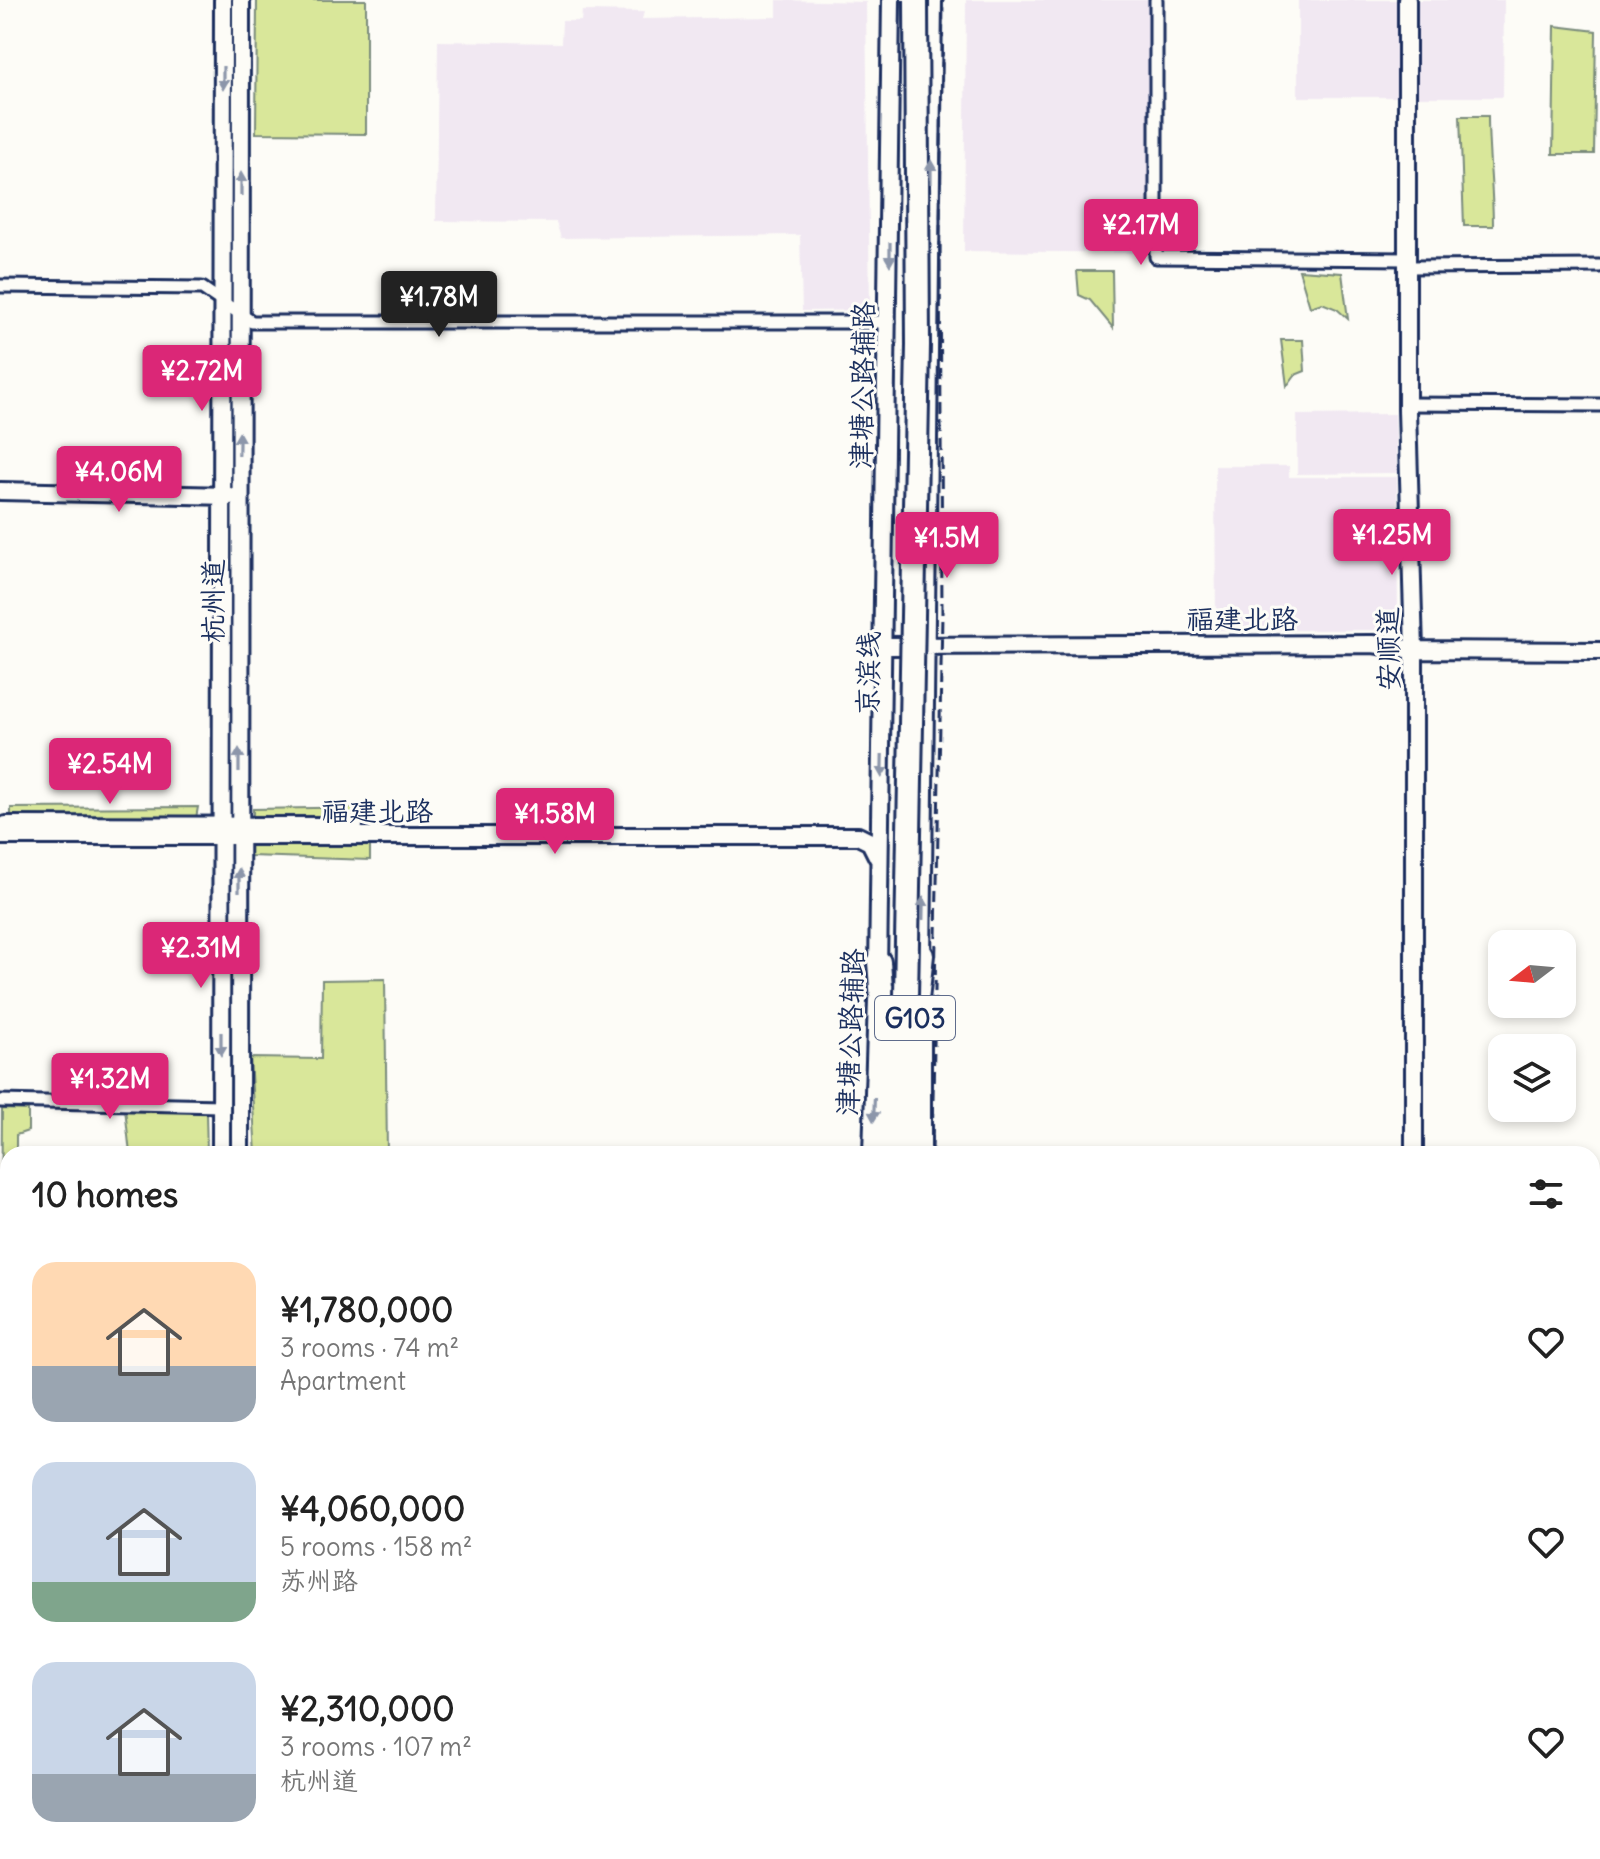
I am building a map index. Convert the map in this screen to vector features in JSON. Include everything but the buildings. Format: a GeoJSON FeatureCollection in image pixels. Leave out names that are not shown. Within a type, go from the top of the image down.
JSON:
{"type":"FeatureCollection","features":[{"type":"Feature","properties":{"kind":"highway","name":"京滨线"},"geometry":{"type":"LineString","coordinates":[[889,1146],[898,1081],[904,324],[894,2]]}},
{"type":"Feature","properties":{"kind":"highway","name":"京滨线"},"geometry":{"type":"LineString","coordinates":[[899,996],[929,2]]}},
{"type":"Feature","properties":{"kind":"highway","name":"G103"},"geometry":{"type":"LineString","coordinates":[[898,1081],[922,955]]}},
{"type":"Feature","properties":{"kind":"highway"},"geometry":{"type":"LineString","coordinates":[[879,962],[898,1081]]}},
{"type":"Feature","properties":{"kind":"highway","name":"京滨线"},"geometry":{"type":"LineString","coordinates":[[898,1081],[906,1146]]}},
{"type":"Feature","properties":{"kind":"main road","name":"杭州道"},"geometry":{"type":"LineString","coordinates":[[223,0],[223,302],[239,832],[240,1146]]}},
{"type":"Feature","properties":{"kind":"main road","name":"杭州道"},"geometry":{"type":"LineString","coordinates":[[221,1146],[220,832],[230,496],[241,314],[241,0]]}},
{"type":"Feature","properties":{"kind":"main road","name":"安顺道"},"geometry":{"type":"LineString","coordinates":[[1407,0],[1407,404],[1414,650],[1414,1146]]}},
{"type":"Feature","properties":{"kind":"main road","name":"津塘公路辅路"},"geometry":{"type":"LineString","coordinates":[[872,1146],[879,962],[894,2]]}},
{"type":"Feature","properties":{"kind":"main road","name":"G103"},"geometry":{"type":"LineString","coordinates":[[922,1146],[929,2]]}},
{"type":"Feature","properties":{"kind":"main road"},"geometry":{"type":"LineString","coordinates":[[0,491],[230,496]]}},
{"type":"Feature","properties":{"kind":"main road","name":"福建北路"},"geometry":{"type":"LineString","coordinates":[[884,646],[1373,644],[1414,650],[1600,651]]}},
{"type":"Feature","properties":{"kind":"main road","name":"福建北路"},"geometry":{"type":"LineString","coordinates":[[0,836],[859,828],[873,820],[882,799]]}},
{"type":"Feature","properties":{"kind":"main road","name":"福建北路"},"geometry":{"type":"LineString","coordinates":[[0,825],[220,832]]}},
{"type":"Feature","properties":{"kind":"main road","name":"福建北路"},"geometry":{"type":"LineString","coordinates":[[239,832],[858,836],[874,847],[880,866]]}},
{"type":"Feature","properties":{"kind":"street"},"geometry":{"type":"LineString","coordinates":[[1156,0],[1156,257],[1600,266]]}},
{"type":"Feature","properties":{"kind":"street"},"geometry":{"type":"LineString","coordinates":[[0,286],[202,288],[252,322],[889,322]]}},
{"type":"Feature","properties":{"kind":"street"},"geometry":{"type":"LineString","coordinates":[[1407,404],[1600,405]]}},
{"type":"Feature","properties":{"kind":"street"},"geometry":{"type":"LineString","coordinates":[[0,1101],[221,1106]]}},
{"type":"Feature","properties":{"kind":"shaded area"},"geometry":{"type":"Polygon","coordinates":[[[777,0],[866,2],[870,310],[802,311],[800,235],[561,238],[556,222],[436,221],[438,41],[561,43],[562,21],[581,21],[582,11],[644,12],[642,19],[777,17],[777,0]]]}},
{"type":"Feature","properties":{"kind":"shaded area"},"geometry":{"type":"Polygon","coordinates":[[[966,0],[1151,0],[1152,253],[964,251],[966,0]]]}},
{"type":"Feature","properties":{"kind":"shaded area"},"geometry":{"type":"Polygon","coordinates":[[[1298,0],[1504,0],[1503,97],[1298,97],[1298,0]]]}},
{"type":"Feature","properties":{"kind":"shaded area"},"geometry":{"type":"Polygon","coordinates":[[[1395,414],[1397,473],[1297,474],[1297,415],[1395,414]]]}},
{"type":"Feature","properties":{"kind":"shaded area"},"geometry":{"type":"Polygon","coordinates":[[[1215,466],[1289,466],[1289,477],[1397,477],[1398,630],[1216,630],[1215,466]]]}},
{"type":"Feature","properties":{"kind":"green space"},"geometry":{"type":"Polygon","coordinates":[[[257,0],[366,0],[366,134],[256,133],[257,0]]]}},
{"type":"Feature","properties":{"kind":"green space"},"geometry":{"type":"Polygon","coordinates":[[[1555,26],[1596,31],[1594,154],[1553,154],[1555,26]]]}},
{"type":"Feature","properties":{"kind":"green space"},"geometry":{"type":"Polygon","coordinates":[[[1460,116],[1488,116],[1493,226],[1464,226],[1460,116]]]}},
{"type":"Feature","properties":{"kind":"green space"},"geometry":{"type":"Polygon","coordinates":[[[1299,270],[1342,273],[1348,319],[1337,309],[1322,303],[1310,307],[1299,270]]]}},
{"type":"Feature","properties":{"kind":"green space"},"geometry":{"type":"Polygon","coordinates":[[[1077,271],[1112,271],[1113,328],[1090,300],[1079,295],[1077,271]]]}},
{"type":"Feature","properties":{"kind":"green space"},"geometry":{"type":"Polygon","coordinates":[[[1281,340],[1303,340],[1305,371],[1295,375],[1287,386],[1281,340]]]}},
{"type":"Feature","properties":{"kind":"green space"},"geometry":{"type":"Polygon","coordinates":[[[198,807],[196,818],[11,817],[11,808],[198,807]]]}},
{"type":"Feature","properties":{"kind":"green space"},"geometry":{"type":"Polygon","coordinates":[[[373,807],[373,818],[253,820],[253,809],[373,807]]]}},
{"type":"Feature","properties":{"kind":"green space"},"geometry":{"type":"Polygon","coordinates":[[[250,842],[370,843],[370,860],[250,856],[250,842]]]}},
{"type":"Feature","properties":{"kind":"green space"},"geometry":{"type":"Polygon","coordinates":[[[385,979],[387,1146],[256,1146],[250,1058],[321,1059],[322,980],[385,979]]]}},
{"type":"Feature","properties":{"kind":"green space"},"geometry":{"type":"Polygon","coordinates":[[[125,1108],[206,1113],[207,1146],[129,1146],[125,1108]]]}},
{"type":"Feature","properties":{"kind":"green space"},"geometry":{"type":"Polygon","coordinates":[[[2,1109],[28,1110],[28,1131],[16,1135],[16,1146],[2,1146],[2,1109]]]}},
{"type":"Feature","properties":{"kind":"railway"},"geometry":{"type":"LineString","coordinates":[[932,1146],[942,614],[940,239],[943,0]]}}]}
